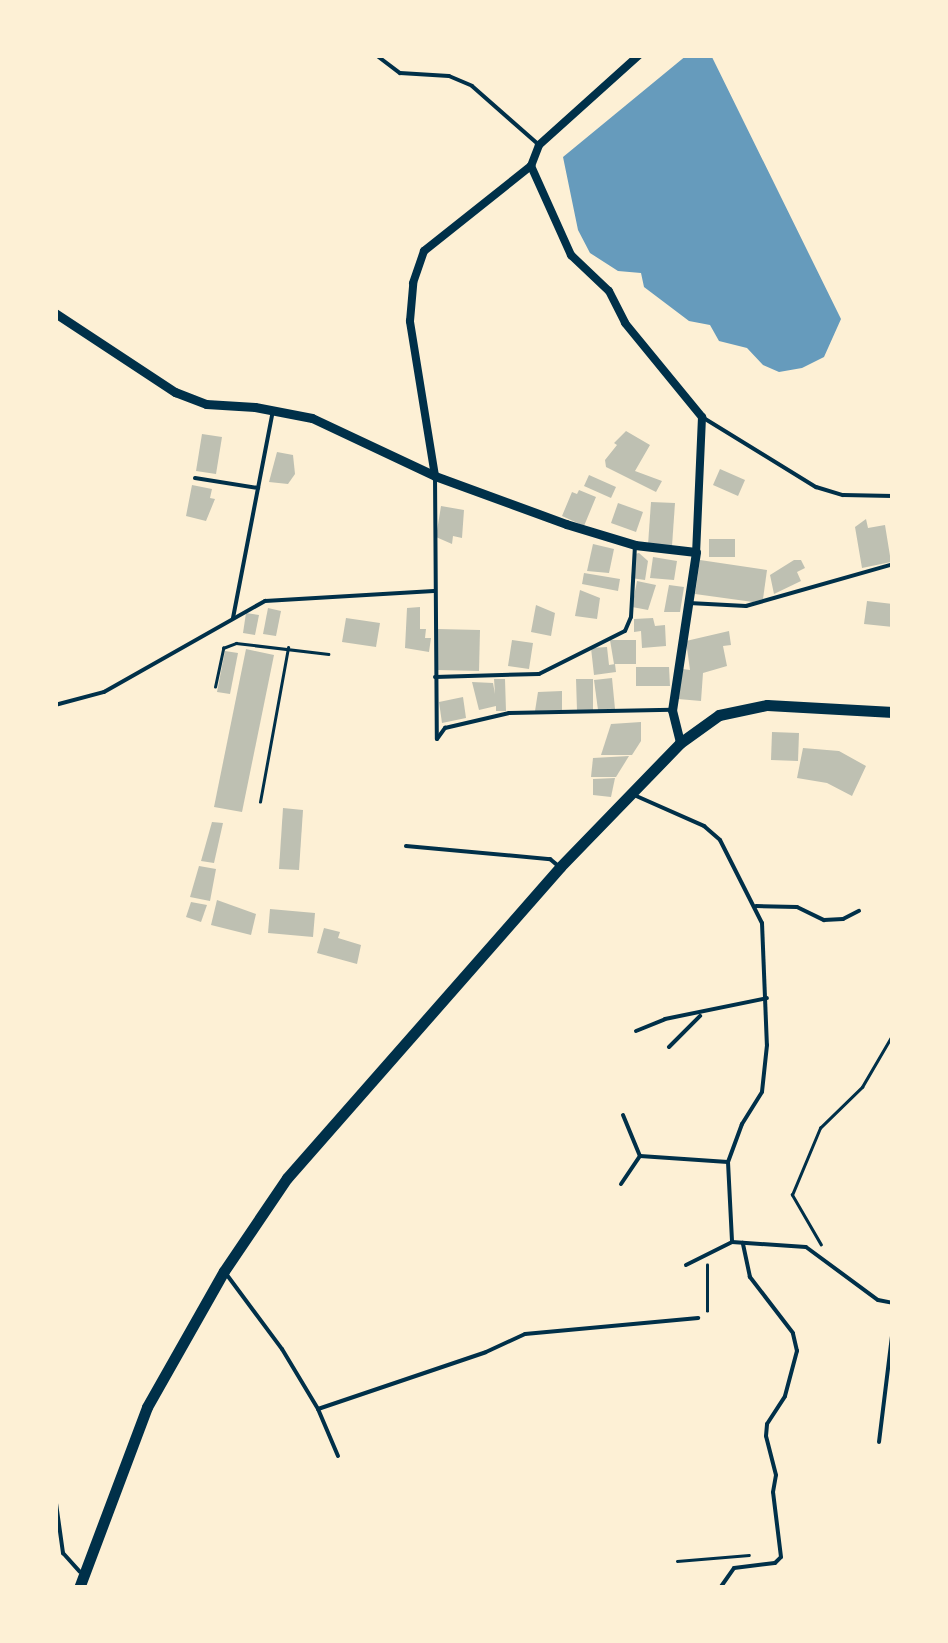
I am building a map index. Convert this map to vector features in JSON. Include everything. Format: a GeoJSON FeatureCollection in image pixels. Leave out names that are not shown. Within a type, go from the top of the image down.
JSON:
{"type":"FeatureCollection","features":[{"type":"Feature","properties":{"kind":"main road"},"geometry":{"type":"LineString","coordinates":[[78,1588],[147,1407],[224,1271],[287,1178],[630,792],[680,743],[719,715],[741,707],[809,704],[893,712]]}},
{"type":"Feature","properties":{"kind":"street"},"geometry":{"type":"LineString","coordinates":[[435,476],[410,321],[413,283],[424,251],[530,166],[539,145],[637,56]]}},
{"type":"Feature","properties":{"kind":"street"},"geometry":{"type":"LineString","coordinates":[[530,166],[571,254],[609,290],[626,323],[702,417],[696,552],[672,710],[680,743]]}},
{"type":"Feature","properties":{"kind":"street"},"geometry":{"type":"LineString","coordinates":[[55,314],[175,392],[206,404],[312,418],[435,476],[635,545],[696,552]]}},
{"type":"Feature","properties":{"kind":"lane"},"geometry":{"type":"LineString","coordinates":[[376,55],[400,73],[450,76],[472,86],[539,145]]}},
{"type":"Feature","properties":{"kind":"lane"},"geometry":{"type":"LineString","coordinates":[[233,618],[273,410]]}},
{"type":"Feature","properties":{"kind":"lane"},"geometry":{"type":"LineString","coordinates":[[702,417],[823,490],[893,496]]}},
{"type":"Feature","properties":{"kind":"lane"},"geometry":{"type":"LineString","coordinates":[[435,476],[434,677],[438,739],[446,728],[508,713],[672,710]]}},
{"type":"Feature","properties":{"kind":"lane"},"geometry":{"type":"LineString","coordinates":[[195,478],[258,488]]}},
{"type":"Feature","properties":{"kind":"lane"},"geometry":{"type":"LineString","coordinates":[[434,677],[539,674],[624,631],[630,617],[635,545]]}},
{"type":"Feature","properties":{"kind":"lane"},"geometry":{"type":"LineString","coordinates":[[689,603],[746,606],[893,564]]}},
{"type":"Feature","properties":{"kind":"lane"},"geometry":{"type":"LineString","coordinates":[[55,705],[104,692],[265,601],[434,591]]}},
{"type":"Feature","properties":{"kind":"lane"},"geometry":{"type":"LineString","coordinates":[[630,792],[704,826],[720,840],[756,906],[765,945],[768,998],[762,1092],[742,1124],[728,1162],[732,1242]]}},
{"type":"Feature","properties":{"kind":"lane"},"geometry":{"type":"LineString","coordinates":[[406,846],[550,860],[560,868]]}},
{"type":"Feature","properties":{"kind":"lane"},"geometry":{"type":"LineString","coordinates":[[756,906],[797,907],[813,917],[832,920],[859,912]]}},
{"type":"Feature","properties":{"kind":"lane"},"geometry":{"type":"LineString","coordinates":[[636,1031],[665,1019],[768,998]]}},
{"type":"Feature","properties":{"kind":"lane"},"geometry":{"type":"LineString","coordinates":[[669,1047],[704,1013]]}},
{"type":"Feature","properties":{"kind":"lane"},"geometry":{"type":"LineString","coordinates":[[624,1114],[640,1156]]}},
{"type":"Feature","properties":{"kind":"lane"},"geometry":{"type":"LineString","coordinates":[[640,1156],[728,1162]]}},
{"type":"Feature","properties":{"kind":"lane"},"geometry":{"type":"LineString","coordinates":[[621,1184],[640,1156]]}},
{"type":"Feature","properties":{"kind":"lane"},"geometry":{"type":"LineString","coordinates":[[686,1265],[732,1242],[806,1247],[824,1256],[878,1300],[893,1303]]}},
{"type":"Feature","properties":{"kind":"lane"},"geometry":{"type":"LineString","coordinates":[[720,1588],[734,1568],[775,1563],[780,1553],[773,1492],[776,1474],[766,1436],[767,1424],[790,1381],[796,1344],[793,1333],[750,1277],[743,1243]]}},
{"type":"Feature","properties":{"kind":"lane"},"geometry":{"type":"LineString","coordinates":[[224,1271],[282,1349],[318,1409],[338,1456]]}},
{"type":"Feature","properties":{"kind":"lane"},"geometry":{"type":"LineString","coordinates":[[318,1409],[486,1352],[525,1334],[698,1318]]}},
{"type":"Feature","properties":{"kind":"lane"},"geometry":{"type":"LineString","coordinates":[[879,1442],[893,1328]]}},
{"type":"Feature","properties":{"kind":"lane"},"geometry":{"type":"LineString","coordinates":[[55,1496],[63,1554],[84,1575]]}},
{"type":"Feature","properties":{"kind":"path"},"geometry":{"type":"LineString","coordinates":[[215,686],[227,646],[253,643],[328,654]]}},
{"type":"Feature","properties":{"kind":"path"},"geometry":{"type":"LineString","coordinates":[[260,802],[288,648]]}},
{"type":"Feature","properties":{"kind":"path"},"geometry":{"type":"LineString","coordinates":[[824,1256],[792,1195],[813,1154],[820,1128],[862,1087],[893,1034]]}},
{"type":"Feature","properties":{"kind":"path"},"geometry":{"type":"LineString","coordinates":[[698,1318],[709,1310],[707,1256]]}},
{"type":"Feature","properties":{"kind":"path"},"geometry":{"type":"LineString","coordinates":[[677,1561],[780,1553]]}},
{"type":"Feature","properties":{"kind":"water"},"geometry":{"type":"Polygon","coordinates":[[[687,55],[711,55],[841,319],[824,357],[802,368],[779,372],[763,365],[747,348],[719,341],[710,325],[689,321],[644,287],[641,273],[618,271],[590,253],[578,230],[563,157],[687,55]]]}},
{"type":"Feature","properties":{"kind":"building"},"geometry":{"type":"Polygon","coordinates":[[[626,431],[650,445],[635,471],[662,481],[656,492],[606,467],[605,460],[617,445],[614,443],[626,431]]]}},
{"type":"Feature","properties":{"kind":"building"},"geometry":{"type":"Polygon","coordinates":[[[202,434],[222,437],[216,474],[196,471],[202,434]]]}},
{"type":"Feature","properties":{"kind":"building"},"geometry":{"type":"Polygon","coordinates":[[[277,452],[293,455],[295,474],[288,484],[269,482],[277,452]]]}},
{"type":"Feature","properties":{"kind":"building"},"geometry":{"type":"Polygon","coordinates":[[[720,469],[745,480],[738,496],[713,485],[720,469]]]}},
{"type":"Feature","properties":{"kind":"building"},"geometry":{"type":"Polygon","coordinates":[[[589,475],[616,487],[611,498],[584,486],[589,475]]]}},
{"type":"Feature","properties":{"kind":"building"},"geometry":{"type":"Polygon","coordinates":[[[192,485],[212,489],[210,498],[215,499],[206,521],[186,516],[192,485]]]}},
{"type":"Feature","properties":{"kind":"building"},"geometry":{"type":"Polygon","coordinates":[[[579,490],[596,497],[584,526],[562,516],[572,492],[577,494],[579,490]]]}},
{"type":"Feature","properties":{"kind":"building"},"geometry":{"type":"Polygon","coordinates":[[[651,502],[675,503],[672,546],[648,545],[651,502]]]}},
{"type":"Feature","properties":{"kind":"building"},"geometry":{"type":"Polygon","coordinates":[[[618,503],[643,512],[636,532],[611,523],[618,503]]]}},
{"type":"Feature","properties":{"kind":"building"},"geometry":{"type":"Polygon","coordinates":[[[441,506],[464,510],[462,538],[453,536],[452,544],[436,537],[441,506]]]}},
{"type":"Feature","properties":{"kind":"building"},"geometry":{"type":"Polygon","coordinates":[[[866,519],[868,528],[885,525],[891,562],[862,568],[855,527],[866,519]]]}},
{"type":"Feature","properties":{"kind":"building"},"geometry":{"type":"Polygon","coordinates":[[[709,539],[735,539],[735,557],[709,557],[709,539]]]}},
{"type":"Feature","properties":{"kind":"building"},"geometry":{"type":"Polygon","coordinates":[[[593,544],[614,549],[609,573],[587,571],[593,544]]]}},
{"type":"Feature","properties":{"kind":"building"},"geometry":{"type":"Polygon","coordinates":[[[635,554],[648,561],[645,580],[631,578],[635,554]]]}},
{"type":"Feature","properties":{"kind":"building"},"geometry":{"type":"Polygon","coordinates":[[[653,557],[677,561],[674,580],[650,578],[653,557]]]}},
{"type":"Feature","properties":{"kind":"building"},"geometry":{"type":"Polygon","coordinates":[[[700,560],[767,570],[763,599],[753,602],[695,594],[700,560]]]}},
{"type":"Feature","properties":{"kind":"building"},"geometry":{"type":"Polygon","coordinates":[[[794,560],[801,560],[805,568],[797,572],[801,581],[774,594],[770,575],[794,560]]]}},
{"type":"Feature","properties":{"kind":"building"},"geometry":{"type":"Polygon","coordinates":[[[584,573],[620,579],[618,591],[582,584],[584,573]]]}},
{"type":"Feature","properties":{"kind":"building"},"geometry":{"type":"Polygon","coordinates":[[[637,581],[656,585],[648,610],[632,607],[637,581]]]}},
{"type":"Feature","properties":{"kind":"building"},"geometry":{"type":"Polygon","coordinates":[[[669,585],[684,587],[680,612],[664,612],[669,585]]]}},
{"type":"Feature","properties":{"kind":"building"},"geometry":{"type":"Polygon","coordinates":[[[580,590],[600,598],[597,619],[575,616],[580,590]]]}},
{"type":"Feature","properties":{"kind":"building"},"geometry":{"type":"Polygon","coordinates":[[[867,601],[893,604],[893,627],[864,624],[867,601]]]}},
{"type":"Feature","properties":{"kind":"building"},"geometry":{"type":"Polygon","coordinates":[[[536,605],[555,613],[551,636],[531,632],[536,605]]]}},
{"type":"Feature","properties":{"kind":"building"},"geometry":{"type":"Polygon","coordinates":[[[420,607],[420,629],[426,629],[425,638],[431,638],[429,652],[405,648],[407,608],[420,607]]]}},
{"type":"Feature","properties":{"kind":"building"},"geometry":{"type":"Polygon","coordinates":[[[268,608],[281,611],[276,636],[263,634],[268,608]]]}},
{"type":"Feature","properties":{"kind":"building"},"geometry":{"type":"Polygon","coordinates":[[[246,613],[259,615],[255,635],[243,633],[246,613]]]}},
{"type":"Feature","properties":{"kind":"building"},"geometry":{"type":"Polygon","coordinates":[[[346,618],[380,623],[376,647],[342,642],[346,618]]]}},
{"type":"Feature","properties":{"kind":"building"},"geometry":{"type":"Polygon","coordinates":[[[653,618],[655,626],[665,625],[666,646],[642,648],[641,631],[634,632],[634,619],[653,618]]]}},
{"type":"Feature","properties":{"kind":"building"},"geometry":{"type":"Polygon","coordinates":[[[438,629],[480,630],[479,671],[438,670],[438,629]]]}},
{"type":"Feature","properties":{"kind":"building"},"geometry":{"type":"Polygon","coordinates":[[[729,631],[731,645],[723,646],[727,666],[703,673],[701,701],[678,699],[683,669],[690,670],[686,641],[729,631]]]}},
{"type":"Feature","properties":{"kind":"building"},"geometry":{"type":"Polygon","coordinates":[[[512,640],[533,643],[529,669],[508,666],[512,640]]]}},
{"type":"Feature","properties":{"kind":"building"},"geometry":{"type":"Polygon","coordinates":[[[610,640],[636,640],[636,664],[614,664],[610,640]]]}},
{"type":"Feature","properties":{"kind":"building"},"geometry":{"type":"Polygon","coordinates":[[[607,647],[609,665],[615,664],[616,672],[594,675],[591,648],[607,647]]]}},
{"type":"Feature","properties":{"kind":"building"},"geometry":{"type":"Polygon","coordinates":[[[246,649],[274,655],[242,812],[214,807],[246,649]]]}},
{"type":"Feature","properties":{"kind":"building"},"geometry":{"type":"Polygon","coordinates":[[[225,651],[238,653],[230,694],[217,692],[225,651]]]}},
{"type":"Feature","properties":{"kind":"building"},"geometry":{"type":"Polygon","coordinates":[[[636,667],[669,667],[670,686],[636,686],[636,667]]]}},
{"type":"Feature","properties":{"kind":"building"},"geometry":{"type":"Polygon","coordinates":[[[612,678],[615,709],[598,710],[594,680],[612,678]]]}},
{"type":"Feature","properties":{"kind":"building"},"geometry":{"type":"Polygon","coordinates":[[[494,679],[505,679],[506,711],[496,711],[496,706],[479,710],[472,682],[493,683],[495,694],[494,679]]]}},
{"type":"Feature","properties":{"kind":"building"},"geometry":{"type":"Polygon","coordinates":[[[576,679],[593,679],[593,711],[577,711],[576,679]]]}},
{"type":"Feature","properties":{"kind":"building"},"geometry":{"type":"Polygon","coordinates":[[[562,691],[562,710],[535,711],[538,692],[562,691]]]}},
{"type":"Feature","properties":{"kind":"building"},"geometry":{"type":"Polygon","coordinates":[[[463,697],[466,718],[442,723],[439,702],[463,697]]]}},
{"type":"Feature","properties":{"kind":"building"},"geometry":{"type":"Polygon","coordinates":[[[641,722],[641,741],[632,755],[601,755],[611,724],[641,722]]]}},
{"type":"Feature","properties":{"kind":"building"},"geometry":{"type":"Polygon","coordinates":[[[772,732],[799,733],[798,761],[771,760],[772,732]]]}},
{"type":"Feature","properties":{"kind":"building"},"geometry":{"type":"Polygon","coordinates":[[[803,748],[839,751],[866,766],[852,796],[827,783],[797,778],[803,748]]]}},
{"type":"Feature","properties":{"kind":"building"},"geometry":{"type":"Polygon","coordinates":[[[629,756],[616,777],[591,777],[593,758],[629,756]]]}},
{"type":"Feature","properties":{"kind":"building"},"geometry":{"type":"Polygon","coordinates":[[[615,778],[611,797],[593,795],[593,779],[615,778]]]}},
{"type":"Feature","properties":{"kind":"building"},"geometry":{"type":"Polygon","coordinates":[[[283,808],[303,810],[299,870],[279,869],[283,808]]]}},
{"type":"Feature","properties":{"kind":"building"},"geometry":{"type":"Polygon","coordinates":[[[212,822],[223,823],[214,863],[201,861],[212,822]]]}},
{"type":"Feature","properties":{"kind":"building"},"geometry":{"type":"Polygon","coordinates":[[[199,866],[216,869],[210,901],[190,897],[199,866]]]}},
{"type":"Feature","properties":{"kind":"building"},"geometry":{"type":"Polygon","coordinates":[[[217,900],[256,914],[251,935],[211,925],[217,900]]]}},
{"type":"Feature","properties":{"kind":"building"},"geometry":{"type":"Polygon","coordinates":[[[191,902],[207,905],[201,922],[186,917],[191,902]]]}},
{"type":"Feature","properties":{"kind":"building"},"geometry":{"type":"Polygon","coordinates":[[[270,909],[315,913],[313,937],[268,933],[270,909]]]}},
{"type":"Feature","properties":{"kind":"building"},"geometry":{"type":"Polygon","coordinates":[[[324,928],[340,932],[338,938],[361,945],[357,964],[317,953],[324,928]]]}}]}
